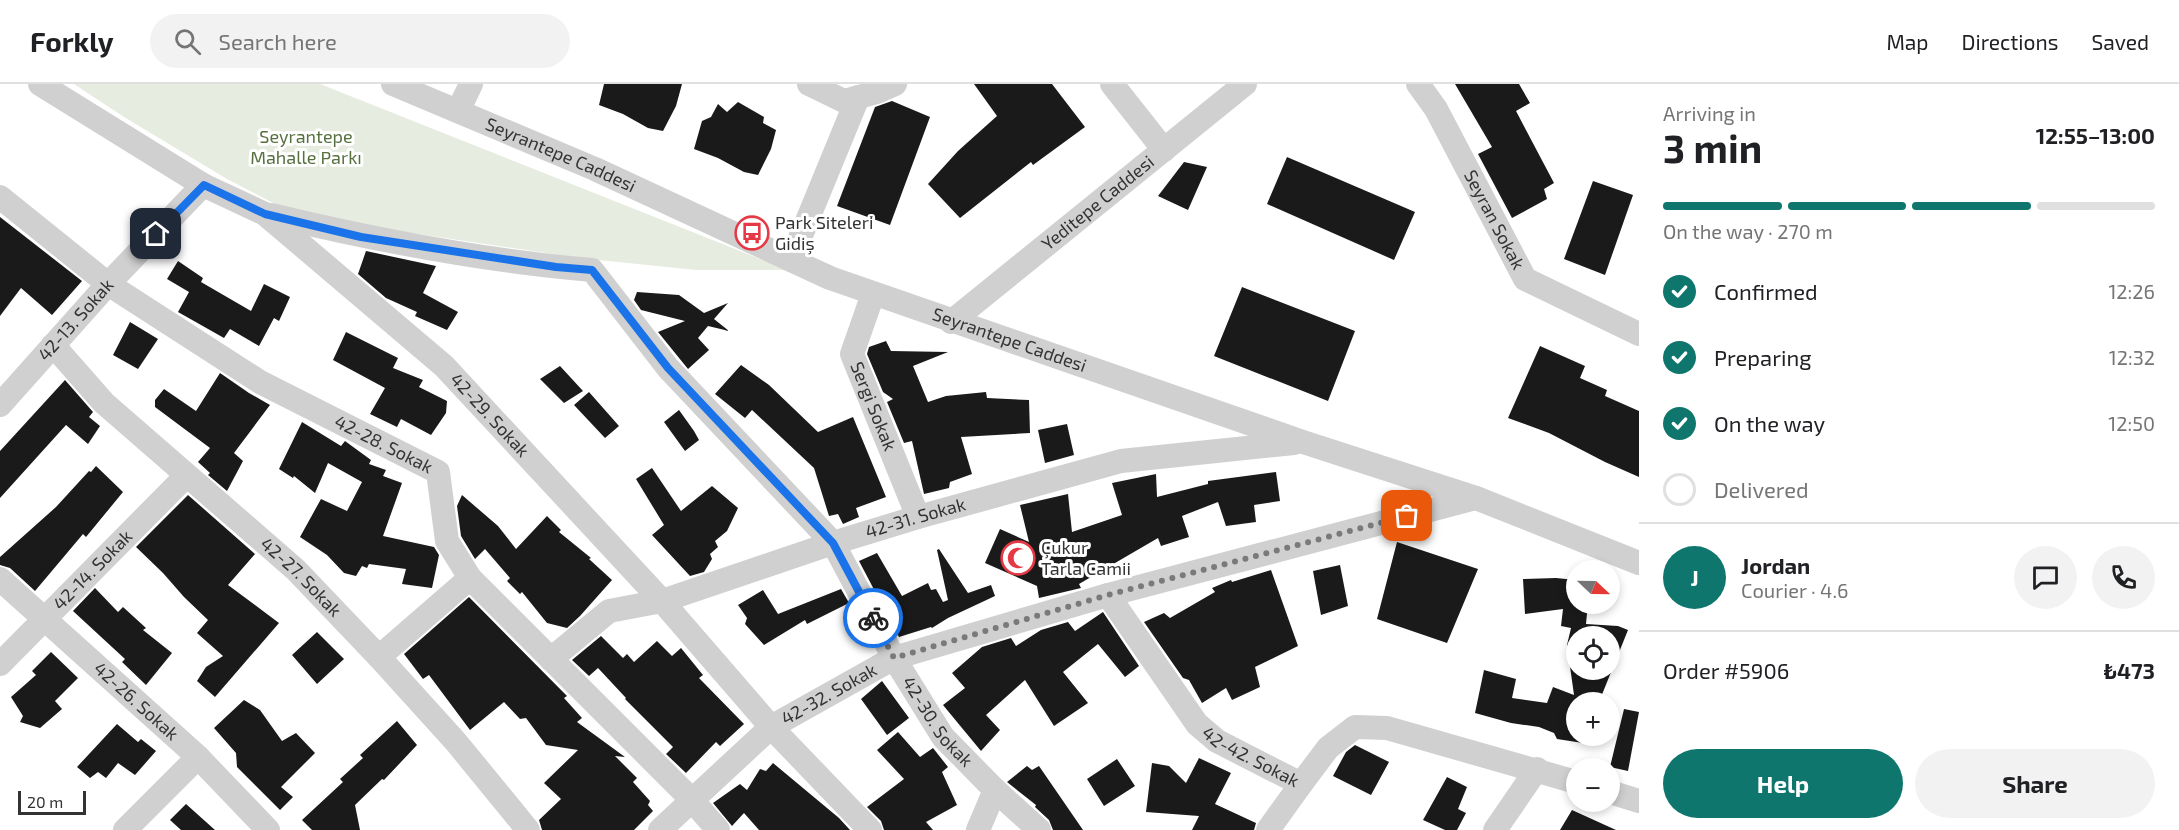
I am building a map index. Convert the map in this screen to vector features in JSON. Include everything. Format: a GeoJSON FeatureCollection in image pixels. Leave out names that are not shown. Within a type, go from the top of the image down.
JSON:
{"type":"FeatureCollection","features":[{"type":"Feature","properties":{"kind":"street","name":"42-29. Sokak"},"geometry":{"type":"LineString","coordinates":[[40,84],[204,185],[265,214],[444,366],[662,601],[771,727],[870,830]]}},
{"type":"Feature","properties":{"kind":"street","name":"Seyrantepe Caddesi"},"geometry":{"type":"LineString","coordinates":[[393,84],[595,169],[830,278],[951,322],[1303,442],[1476,498],[1639,563]]}},
{"type":"Feature","properties":{"kind":"street"},"geometry":{"type":"LineString","coordinates":[[458,111],[471,84]]}},
{"type":"Feature","properties":{"kind":"street"},"geometry":{"type":"LineString","coordinates":[[809,84],[844,102],[878,93],[895,84]]}},
{"type":"Feature","properties":{"kind":"street"},"geometry":{"type":"LineString","coordinates":[[1112,84],[1164,150]]}},
{"type":"Feature","properties":{"kind":"street","name":"Yeditepe Caddesi"},"geometry":{"type":"LineString","coordinates":[[951,322],[1245,84]]}},
{"type":"Feature","properties":{"kind":"street","name":"Seyran Sokak"},"geometry":{"type":"LineString","coordinates":[[1418,84],[1436,109],[1525,279],[1639,334]]}},
{"type":"Feature","properties":{"kind":"street"},"geometry":{"type":"LineString","coordinates":[[791,260],[858,98]]}},
{"type":"Feature","properties":{"kind":"street","name":"42-13. Sokak"},"geometry":{"type":"LineString","coordinates":[[0,405],[108,284],[204,185]]}},
{"type":"Feature","properties":{"kind":"street","name":"42-28. Sokak"},"geometry":{"type":"LineString","coordinates":[[0,197],[108,284],[260,382],[438,472],[447,541],[470,578],[691,799],[718,830]]}},
{"type":"Feature","properties":{"kind":"street","name":"42-30. Sokak"},"geometry":{"type":"LineString","coordinates":[[265,214],[361,237],[556,267],[592,270],[668,368],[833,543],[894,658],[944,737],[995,790],[1040,830]]}},
{"type":"Feature","properties":{"kind":"street","name":"Sergi Sokak"},"geometry":{"type":"LineString","coordinates":[[873,294],[852,354],[918,517]]}},
{"type":"Feature","properties":{"kind":"street","name":"42-27. Sokak"},"geometry":{"type":"LineString","coordinates":[[53,345],[104,403],[296,570],[456,742],[528,830]]}},
{"type":"Feature","properties":{"kind":"street","name":"42-31. Sokak"},"geometry":{"type":"LineString","coordinates":[[551,659],[609,610],[662,601],[918,517],[1121,461],[1303,442]]}},
{"type":"Feature","properties":{"kind":"street","name":"42-14. Sokak"},"geometry":{"type":"LineString","coordinates":[[0,664],[186,476]]}},
{"type":"Feature","properties":{"kind":"street","name":"42-32. Sokak"},"geometry":{"type":"LineString","coordinates":[[660,830],[771,727],[894,658],[1108,595],[1476,498]]}},
{"type":"Feature","properties":{"kind":"street"},"geometry":{"type":"LineString","coordinates":[[379,657],[470,578]]}},
{"type":"Feature","properties":{"kind":"street","name":"42-26. Sokak"},"geometry":{"type":"LineString","coordinates":[[0,579],[198,757],[268,830]]}},
{"type":"Feature","properties":{"kind":"street","name":"42-42. Sokak"},"geometry":{"type":"LineString","coordinates":[[1108,595],[1197,724],[1217,741],[1301,784],[1328,748],[1355,727],[1388,728],[1566,779]]}},
{"type":"Feature","properties":{"kind":"street"},"geometry":{"type":"LineString","coordinates":[[125,830],[198,757]]}},
{"type":"Feature","properties":{"kind":"street"},"geometry":{"type":"LineString","coordinates":[[1495,830],[1537,769]]}},
{"type":"Feature","properties":{"kind":"street"},"geometry":{"type":"LineString","coordinates":[[1268,830],[1301,784]]}},
{"type":"Feature","properties":{"kind":"street"},"geometry":{"type":"LineString","coordinates":[[978,830],[995,790]]}},
{"type":"Feature","properties":{"kind":"street"},"geometry":{"type":"LineString","coordinates":[[1620,795],[1639,801]]}},
{"type":"Feature","properties":{"kind":"green space","name":"Seyrantepe Mahalle Parkı"},"geometry":{"type":"Polygon","coordinates":[[[74,84],[320,84],[788,270],[696,270],[579,258],[352,224],[277,205],[227,179],[74,84]]]}},
{"type":"Feature","properties":{"kind":"building"},"geometry":{"type":"Polygon","coordinates":[[[604,84],[682,84],[676,106],[663,131],[648,128],[623,114],[599,105],[604,84]]]}},
{"type":"Feature","properties":{"kind":"building"},"geometry":{"type":"Polygon","coordinates":[[[974,84],[1052,84],[1085,127],[1033,165],[1031,162],[960,218],[928,184],[958,151],[997,116],[974,84]]]}},
{"type":"Feature","properties":{"kind":"building"},"geometry":{"type":"Polygon","coordinates":[[[1455,84],[1519,84],[1530,103],[1516,111],[1554,183],[1544,189],[1547,199],[1512,218],[1478,154],[1492,147],[1455,84]]]}},
{"type":"Feature","properties":{"kind":"building"},"geometry":{"type":"Polygon","coordinates":[[[892,101],[930,117],[890,225],[837,206],[875,107],[892,101]]]}},
{"type":"Feature","properties":{"kind":"building"},"geometry":{"type":"Polygon","coordinates":[[[738,102],[764,117],[763,123],[776,130],[771,149],[758,175],[744,172],[718,158],[694,149],[702,121],[711,117],[718,104],[727,112],[738,102]]]}},
{"type":"Feature","properties":{"kind":"building"},"geometry":{"type":"Polygon","coordinates":[[[1287,157],[1415,212],[1394,260],[1267,204],[1287,157]]]}},
{"type":"Feature","properties":{"kind":"building"},"geometry":{"type":"Polygon","coordinates":[[[1184,162],[1207,167],[1188,210],[1158,196],[1184,162]]]}},
{"type":"Feature","properties":{"kind":"building"},"geometry":{"type":"Polygon","coordinates":[[[1593,181],[1633,195],[1605,275],[1564,259],[1593,181]]]}},
{"type":"Feature","properties":{"kind":"building"},"geometry":{"type":"Polygon","coordinates":[[[0,217],[82,281],[52,315],[21,288],[0,316],[0,217]]]}},
{"type":"Feature","properties":{"kind":"building"},"geometry":{"type":"Polygon","coordinates":[[[366,251],[436,266],[423,293],[458,312],[447,330],[415,316],[417,312],[386,298],[358,274],[366,251]]]}},
{"type":"Feature","properties":{"kind":"building"},"geometry":{"type":"Polygon","coordinates":[[[178,261],[203,278],[201,282],[251,311],[264,284],[290,297],[279,321],[274,318],[259,346],[230,329],[224,338],[178,312],[189,292],[167,279],[178,261]]]}},
{"type":"Feature","properties":{"kind":"building"},"geometry":{"type":"Polygon","coordinates":[[[1242,287],[1355,331],[1328,401],[1214,356],[1242,287]]]}},
{"type":"Feature","properties":{"kind":"building"},"geometry":{"type":"Polygon","coordinates":[[[637,292],[679,295],[704,313],[728,303],[714,319],[729,331],[708,326],[698,338],[709,350],[688,369],[658,332],[685,321],[641,310],[634,300],[637,292]]]}},
{"type":"Feature","properties":{"kind":"building"},"geometry":{"type":"Polygon","coordinates":[[[130,322],[158,339],[138,369],[113,355],[130,322]]]}},
{"type":"Feature","properties":{"kind":"building"},"geometry":{"type":"Polygon","coordinates":[[[346,332],[398,358],[393,368],[423,380],[419,387],[447,401],[446,413],[431,435],[401,419],[397,427],[370,414],[385,388],[333,360],[346,332]]]}},
{"type":"Feature","properties":{"kind":"building"},"geometry":{"type":"Polygon","coordinates":[[[886,341],[891,351],[948,352],[913,366],[928,402],[946,396],[986,392],[987,398],[1029,400],[1030,433],[961,437],[972,474],[950,482],[949,488],[924,494],[912,441],[904,443],[887,402],[893,399],[883,392],[867,354],[869,347],[886,341]]]}},
{"type":"Feature","properties":{"kind":"building"},"geometry":{"type":"Polygon","coordinates":[[[1540,346],[1585,366],[1580,378],[1607,390],[1605,396],[1639,411],[1639,477],[1549,433],[1508,418],[1540,346]]]}},
{"type":"Feature","properties":{"kind":"building"},"geometry":{"type":"Polygon","coordinates":[[[741,365],[769,385],[818,432],[853,417],[886,497],[856,508],[859,517],[843,524],[838,514],[829,516],[814,468],[752,410],[745,418],[715,394],[741,365]]]}},
{"type":"Feature","properties":{"kind":"building"},"geometry":{"type":"Polygon","coordinates":[[[560,366],[583,391],[564,403],[540,379],[560,366]]]}},
{"type":"Feature","properties":{"kind":"building"},"geometry":{"type":"Polygon","coordinates":[[[220,373],[270,405],[234,453],[243,461],[227,491],[208,475],[210,473],[198,462],[210,448],[155,407],[155,400],[164,389],[196,411],[220,373]]]}},
{"type":"Feature","properties":{"kind":"building"},"geometry":{"type":"Polygon","coordinates":[[[65,380],[93,412],[89,417],[100,426],[88,444],[66,425],[0,498],[0,451],[65,380]]]}},
{"type":"Feature","properties":{"kind":"building"},"geometry":{"type":"Polygon","coordinates":[[[589,392],[619,426],[605,438],[574,405],[589,392]]]}},
{"type":"Feature","properties":{"kind":"building"},"geometry":{"type":"Polygon","coordinates":[[[679,410],[699,440],[685,451],[664,422],[679,410]]]}},
{"type":"Feature","properties":{"kind":"building"},"geometry":{"type":"Polygon","coordinates":[[[302,422],[341,446],[345,441],[371,460],[369,464],[386,470],[383,476],[402,483],[383,536],[434,547],[439,555],[432,588],[402,584],[406,569],[369,564],[367,568],[362,566],[356,576],[344,573],[327,555],[300,537],[321,499],[347,511],[362,482],[328,463],[315,493],[294,476],[293,478],[279,469],[302,422]]]}},
{"type":"Feature","properties":{"kind":"building"},"geometry":{"type":"Polygon","coordinates":[[[1067,424],[1074,455],[1045,463],[1038,430],[1067,424]]]}},
{"type":"Feature","properties":{"kind":"building"},"geometry":{"type":"Polygon","coordinates":[[[96,466],[123,492],[86,537],[83,534],[35,591],[10,568],[0,565],[0,557],[56,507],[96,466]]]}},
{"type":"Feature","properties":{"kind":"building"},"geometry":{"type":"Polygon","coordinates":[[[652,468],[681,511],[712,486],[738,508],[727,531],[715,541],[718,547],[710,554],[712,559],[704,572],[690,576],[652,535],[664,525],[636,479],[652,468]]]}},
{"type":"Feature","properties":{"kind":"building"},"geometry":{"type":"Polygon","coordinates":[[[1276,472],[1280,501],[1254,505],[1256,522],[1226,526],[1218,502],[1182,516],[1189,537],[1161,546],[1158,538],[1079,584],[1081,588],[1039,598],[1037,586],[985,563],[1000,529],[1029,542],[1020,505],[1068,494],[1072,532],[1122,515],[1112,483],[1156,474],[1157,497],[1208,484],[1208,481],[1276,472]]]}},
{"type":"Feature","properties":{"kind":"building"},"geometry":{"type":"Polygon","coordinates":[[[188,495],[255,554],[228,585],[279,623],[215,697],[197,681],[206,667],[223,656],[197,633],[208,620],[136,547],[188,495]]]}},
{"type":"Feature","properties":{"kind":"building"},"geometry":{"type":"Polygon","coordinates":[[[462,495],[498,526],[516,549],[547,516],[561,530],[559,532],[591,558],[589,559],[612,580],[567,628],[547,623],[522,592],[520,594],[507,581],[510,578],[485,549],[475,559],[461,536],[457,506],[462,495]]]}},
{"type":"Feature","properties":{"kind":"building"},"geometry":{"type":"Polygon","coordinates":[[[1397,542],[1478,569],[1447,643],[1377,619],[1397,542]]]}},
{"type":"Feature","properties":{"kind":"building"},"geometry":{"type":"Polygon","coordinates":[[[939,549],[968,593],[991,585],[995,596],[932,628],[899,637],[859,561],[877,553],[902,596],[928,583],[931,590],[936,589],[943,602],[948,600],[937,550],[939,549]]]}},
{"type":"Feature","properties":{"kind":"building"},"geometry":{"type":"Polygon","coordinates":[[[1340,565],[1348,606],[1321,615],[1313,571],[1340,565]]]}},
{"type":"Feature","properties":{"kind":"building"},"geometry":{"type":"Polygon","coordinates":[[[1271,570],[1298,646],[1255,667],[1260,687],[1232,700],[1226,688],[1202,703],[1189,680],[1183,678],[1144,622],[1164,613],[1170,618],[1215,592],[1212,588],[1231,580],[1232,582],[1271,570]]]}},
{"type":"Feature","properties":{"kind":"building"},"geometry":{"type":"Polygon","coordinates":[[[1523,579],[1566,579],[1566,614],[1587,614],[1586,624],[1618,626],[1561,626],[1563,609],[1525,614],[1523,579]]]}},
{"type":"Feature","properties":{"kind":"building"},"geometry":{"type":"Polygon","coordinates":[[[95,588],[118,612],[123,607],[146,628],[143,630],[172,653],[146,685],[122,662],[125,659],[73,611],[95,588]]]}},
{"type":"Feature","properties":{"kind":"building"},"geometry":{"type":"Polygon","coordinates":[[[841,589],[849,603],[807,624],[805,620],[764,645],[745,624],[747,618],[738,605],[763,590],[778,614],[841,589]]]}},
{"type":"Feature","properties":{"kind":"building"},"geometry":{"type":"Polygon","coordinates":[[[469,597],[567,696],[564,698],[582,718],[577,722],[625,757],[615,756],[637,778],[633,782],[650,801],[648,805],[653,811],[634,830],[542,830],[539,820],[561,799],[544,783],[578,750],[546,745],[526,718],[520,719],[504,702],[470,730],[429,675],[423,679],[404,654],[469,597]]]}},
{"type":"Feature","properties":{"kind":"building"},"geometry":{"type":"Polygon","coordinates":[[[1103,612],[1139,666],[1125,677],[1098,644],[1063,672],[1088,703],[1054,726],[1025,680],[986,715],[1000,730],[981,751],[943,705],[965,688],[952,673],[982,647],[1011,638],[1016,646],[1041,630],[1068,622],[1075,631],[1103,612]]]}},
{"type":"Feature","properties":{"kind":"building"},"geometry":{"type":"Polygon","coordinates":[[[1620,627],[1628,630],[1620,650],[1620,627]]]}},
{"type":"Feature","properties":{"kind":"building"},"geometry":{"type":"Polygon","coordinates":[[[317,632],[344,659],[317,684],[292,655],[317,632]]]}},
{"type":"Feature","properties":{"kind":"building"},"geometry":{"type":"Polygon","coordinates":[[[601,636],[623,658],[627,654],[634,662],[657,641],[672,656],[681,648],[703,675],[699,678],[744,724],[720,746],[716,742],[686,773],[666,754],[673,747],[598,668],[589,676],[572,660],[601,636]]]}},
{"type":"Feature","properties":{"kind":"building"},"geometry":{"type":"Polygon","coordinates":[[[51,652],[78,678],[55,701],[62,709],[40,728],[20,722],[23,716],[11,697],[36,675],[32,671],[51,652]]]}},
{"type":"Feature","properties":{"kind":"building"},"geometry":{"type":"Polygon","coordinates":[[[1484,670],[1516,679],[1512,698],[1547,703],[1553,687],[1566,692],[1566,740],[1557,739],[1554,733],[1539,727],[1511,723],[1475,713],[1484,670]]]}},
{"type":"Feature","properties":{"kind":"building"},"geometry":{"type":"Polygon","coordinates":[[[1572,680],[1608,680],[1603,692],[1574,692],[1572,680]]]}},
{"type":"Feature","properties":{"kind":"building"},"geometry":{"type":"Polygon","coordinates":[[[882,681],[909,718],[887,735],[861,699],[882,681]]]}},
{"type":"Feature","properties":{"kind":"building"},"geometry":{"type":"Polygon","coordinates":[[[244,700],[260,710],[282,741],[296,733],[315,753],[281,787],[293,797],[280,810],[237,767],[236,753],[214,728],[244,700]]]}},
{"type":"Feature","properties":{"kind":"building"},"geometry":{"type":"Polygon","coordinates":[[[1624,709],[1639,712],[1628,771],[1620,769],[1620,758],[1612,758],[1615,746],[1620,746],[1620,726],[1624,709]]]}},
{"type":"Feature","properties":{"kind":"building"},"geometry":{"type":"Polygon","coordinates":[[[397,721],[417,745],[384,780],[382,779],[355,805],[360,830],[312,830],[302,820],[343,782],[340,779],[363,758],[360,755],[397,721]]]}},
{"type":"Feature","properties":{"kind":"building"},"geometry":{"type":"Polygon","coordinates":[[[117,724],[138,742],[141,739],[156,751],[135,775],[118,763],[106,778],[98,772],[90,778],[77,767],[117,724]]]}},
{"type":"Feature","properties":{"kind":"building"},"geometry":{"type":"Polygon","coordinates":[[[898,732],[920,757],[933,748],[948,767],[942,772],[957,805],[926,822],[933,830],[884,830],[881,821],[867,807],[904,779],[877,750],[898,732]]]}},
{"type":"Feature","properties":{"kind":"building"},"geometry":{"type":"Polygon","coordinates":[[[1355,745],[1389,762],[1371,795],[1333,776],[1346,752],[1355,745]]]}},
{"type":"Feature","properties":{"kind":"building"},"geometry":{"type":"Polygon","coordinates":[[[1199,758],[1231,773],[1215,804],[1256,823],[1254,830],[1192,830],[1199,816],[1146,812],[1152,763],[1169,766],[1186,783],[1199,758]]]}},
{"type":"Feature","properties":{"kind":"building"},"geometry":{"type":"Polygon","coordinates":[[[1117,759],[1135,786],[1104,806],[1087,779],[1117,759]]]}},
{"type":"Feature","properties":{"kind":"building"},"geometry":{"type":"Polygon","coordinates":[[[773,763],[839,818],[850,830],[759,830],[744,813],[732,826],[713,803],[740,784],[747,790],[760,769],[766,771],[773,763]]]}},
{"type":"Feature","properties":{"kind":"building"},"geometry":{"type":"Polygon","coordinates":[[[1027,766],[1032,770],[1039,766],[1083,830],[1053,830],[1049,820],[1035,807],[1036,805],[1007,782],[1027,766]]]}},
{"type":"Feature","properties":{"kind":"building"},"geometry":{"type":"Polygon","coordinates":[[[1447,777],[1467,787],[1458,809],[1466,813],[1457,830],[1445,830],[1423,820],[1447,777]]]}},
{"type":"Feature","properties":{"kind":"building"},"geometry":{"type":"Polygon","coordinates":[[[186,804],[215,830],[181,830],[170,820],[186,804]]]}},
{"type":"Feature","properties":{"kind":"building"},"geometry":{"type":"Polygon","coordinates":[[[1571,812],[1576,812],[1616,830],[1560,830],[1571,812]]]}},
{"type":"Feature","properties":{"kind":"way so far"},"geometry":{"type":"LineString","coordinates":[[873,618],[894,658],[1108,595],[1407,516]]}},
{"type":"Feature","properties":{"kind":"place","name":"Park Siteleri Gidiş"},"geometry":{"type":"Point","coordinates":[752,233]}},
{"type":"Feature","properties":{"kind":"place","name":"Çukur Tarla Camii"},"geometry":{"type":"Point","coordinates":[1018,558]}},
{"type":"Feature","properties":{"kind":"route"},"geometry":{"type":"LineString","coordinates":[[156,234],[204,185],[265,214],[361,237],[556,267],[592,270],[668,368],[833,543],[873,618]]}}]}
